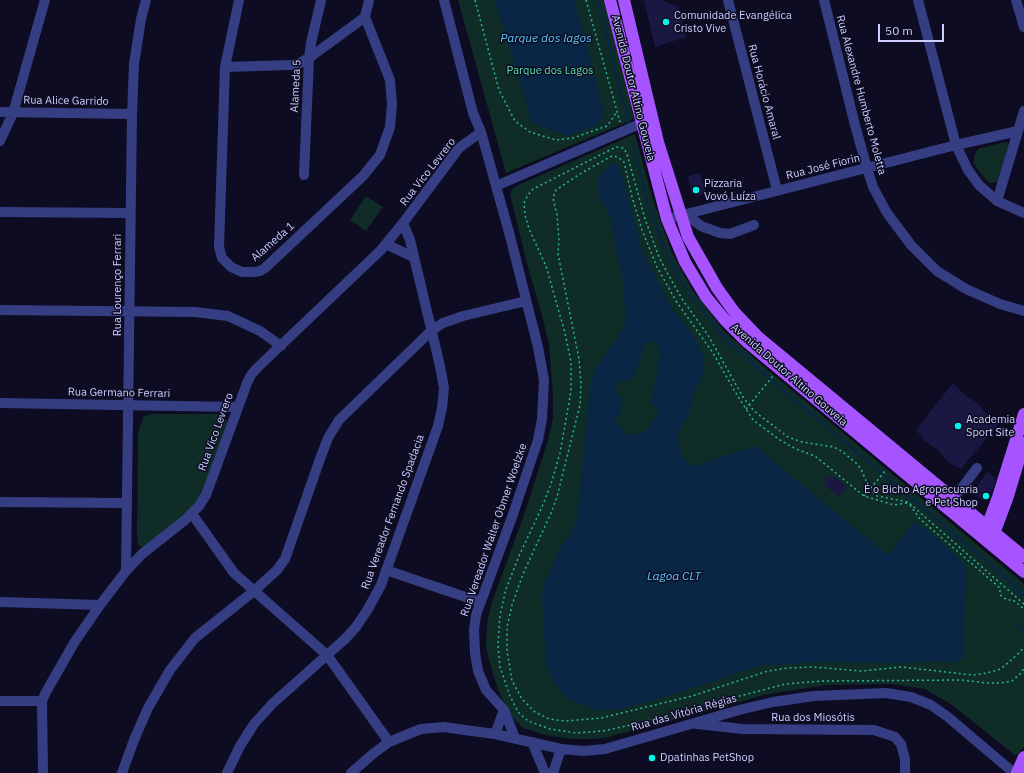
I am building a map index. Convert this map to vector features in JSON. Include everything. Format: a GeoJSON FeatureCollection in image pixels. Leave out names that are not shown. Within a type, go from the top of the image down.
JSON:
{"type":"FeatureCollection","features":[{"type":"Feature","properties":{"kind":"main road","name":"Avenida Doutor Altino Gouveia"},"geometry":{"type":"LineString","coordinates":[[610,0],[667,219],[685,262],[706,297],[725,320],[748,342],[889,452],[954,498],[1024,557]]}},
{"type":"Feature","properties":{"kind":"main road","name":"Avenida Doutor Altino Gouveia"},"geometry":{"type":"LineString","coordinates":[[624,0],[658,142],[684,216],[688,237],[717,288],[735,313],[757,336],[889,452],[986,541],[1024,572]]}},
{"type":"Feature","properties":{"kind":"main road"},"geometry":{"type":"LineString","coordinates":[[991,529],[998,497],[1024,414]]}},
{"type":"Feature","properties":{"kind":"main road"},"geometry":{"type":"LineString","coordinates":[[986,541],[1007,499],[1024,443]]}},
{"type":"Feature","properties":{"kind":"main road"},"geometry":{"type":"LineString","coordinates":[[1012,772],[1024,757]]}},
{"type":"Feature","properties":{"kind":"street"},"geometry":{"type":"LineString","coordinates":[[0,141],[13,112],[45,0]]}},
{"type":"Feature","properties":{"kind":"street","name":"Rua Lourenço Ferrari"},"geometry":{"type":"LineString","coordinates":[[126,571],[132,114],[134,64],[141,19],[146,0]]}},
{"type":"Feature","properties":{"kind":"street","name":"Alameda 1"},"geometry":{"type":"LineString","coordinates":[[239,0],[225,67],[219,247],[222,258],[231,267],[242,272],[260,271],[362,176],[380,155],[390,127],[392,104],[390,80],[365,17]]}},
{"type":"Feature","properties":{"kind":"street","name":"Alameda 5"},"geometry":{"type":"LineString","coordinates":[[304,175],[309,58],[311,43],[322,0]]}},
{"type":"Feature","properties":{"kind":"street"},"geometry":{"type":"LineString","coordinates":[[225,67],[298,64],[309,58],[365,17],[369,0]]}},
{"type":"Feature","properties":{"kind":"street","name":"Rua Vereador Walter Obmer Woelzke"},"geometry":{"type":"LineString","coordinates":[[444,0],[473,113],[481,132],[496,186],[538,347],[544,380],[542,419],[538,440],[512,517],[480,602],[474,630],[475,653],[478,671],[486,690],[504,710],[515,738]]}},
{"type":"Feature","properties":{"kind":"street","name":"Rua Horácio Amaral"},"geometry":{"type":"LineString","coordinates":[[728,0],[777,190]]}},
{"type":"Feature","properties":{"kind":"street","name":"Rua Alexandre Humberto Moletta"},"geometry":{"type":"LineString","coordinates":[[824,0],[867,168],[873,187],[887,213],[911,244],[937,271],[973,292],[1000,304],[1024,311]]}},
{"type":"Feature","properties":{"kind":"street"},"geometry":{"type":"LineString","coordinates":[[918,0],[956,145],[968,170],[979,185],[997,201],[1024,213]]}},
{"type":"Feature","properties":{"kind":"street"},"geometry":{"type":"LineString","coordinates":[[1016,0],[1024,27]]}},
{"type":"Feature","properties":{"kind":"street"},"geometry":{"type":"LineString","coordinates":[[997,201],[1024,111]]}},
{"type":"Feature","properties":{"kind":"street","name":"Rua Alice Garrido"},"geometry":{"type":"LineString","coordinates":[[0,112],[132,114]]}},
{"type":"Feature","properties":{"kind":"street"},"geometry":{"type":"LineString","coordinates":[[496,186],[642,123],[651,127],[654,137],[658,142]]}},
{"type":"Feature","properties":{"kind":"street","name":"Rua Vico Levrero"},"geometry":{"type":"LineString","coordinates":[[43,773],[42,701],[74,643],[126,571],[142,554],[192,514],[199,506],[206,495],[251,375],[386,244],[459,148],[481,132]]}},
{"type":"Feature","properties":{"kind":"street","name":"Rua José Fiorin"},"geometry":{"type":"LineString","coordinates":[[667,219],[684,216],[777,190],[956,145],[1018,132]]}},
{"type":"Feature","properties":{"kind":"street"},"geometry":{"type":"LineString","coordinates":[[0,212],[130,213]]}},
{"type":"Feature","properties":{"kind":"street"},"geometry":{"type":"LineString","coordinates":[[684,216],[701,226],[720,234],[730,234],[754,225]]}},
{"type":"Feature","properties":{"kind":"street","name":"Rua Vereador Fernando Spadacia"},"geometry":{"type":"LineString","coordinates":[[227,773],[240,746],[254,724],[272,704],[345,639],[356,627],[368,609],[381,585],[438,426],[444,388],[432,330],[410,240],[403,223]]}},
{"type":"Feature","properties":{"kind":"street"},"geometry":{"type":"LineString","coordinates":[[386,244],[413,257]]}},
{"type":"Feature","properties":{"kind":"street"},"geometry":{"type":"LineString","coordinates":[[122,773],[148,708],[170,670],[195,638],[254,591],[277,570],[285,559],[328,438],[339,420],[432,330],[443,323],[463,316],[526,301]]}},
{"type":"Feature","properties":{"kind":"street"},"geometry":{"type":"LineString","coordinates":[[0,310],[195,312],[228,316],[260,331],[281,346]]}},
{"type":"Feature","properties":{"kind":"street","name":"Rua Germano Ferrari"},"geometry":{"type":"LineString","coordinates":[[0,403],[238,407]]}},
{"type":"Feature","properties":{"kind":"street"},"geometry":{"type":"LineString","coordinates":[[954,498],[977,468]]}},
{"type":"Feature","properties":{"kind":"street"},"geometry":{"type":"LineString","coordinates":[[0,502],[127,503]]}},
{"type":"Feature","properties":{"kind":"street"},"geometry":{"type":"LineString","coordinates":[[192,514],[234,573],[327,655],[389,742]]}},
{"type":"Feature","properties":{"kind":"street"},"geometry":{"type":"LineString","coordinates":[[386,570],[480,602]]}},
{"type":"Feature","properties":{"kind":"street"},"geometry":{"type":"LineString","coordinates":[[0,602],[100,605]]}},
{"type":"Feature","properties":{"kind":"street","name":"Rua das Vitória Régias"},"geometry":{"type":"LineString","coordinates":[[351,773],[389,742],[421,729],[444,727],[495,734],[561,749],[584,751],[605,749],[739,710],[773,702],[814,696],[886,693],[911,697],[930,705],[948,717],[1012,772]]}},
{"type":"Feature","properties":{"kind":"street"},"geometry":{"type":"LineString","coordinates":[[0,700],[42,701]]}},
{"type":"Feature","properties":{"kind":"street"},"geometry":{"type":"LineString","coordinates":[[495,734],[504,710]]}},
{"type":"Feature","properties":{"kind":"street","name":"Rua dos Miosótis"},"geometry":{"type":"LineString","coordinates":[[692,724],[743,729],[874,730],[895,737],[901,744],[905,759],[905,773]]}},
{"type":"Feature","properties":{"kind":"street"},"geometry":{"type":"LineString","coordinates":[[532,742],[545,773]]}},
{"type":"Feature","properties":{"kind":"street"},"geometry":{"type":"LineString","coordinates":[[553,773],[561,749]]}},
{"type":"Feature","properties":{"kind":"path"},"geometry":{"type":"LineString","coordinates":[[475,0],[499,90],[515,121],[530,132],[556,140],[573,138],[607,126],[617,112],[586,0]]}},
{"type":"Feature","properties":{"kind":"path"},"geometry":{"type":"LineString","coordinates":[[1024,604],[908,502],[878,496],[870,490],[861,469],[843,452],[834,447],[802,442],[788,437],[754,411],[708,335],[682,299],[662,262],[645,219],[624,148],[616,148],[608,151],[534,188],[528,195],[524,203],[525,215],[529,229],[546,266],[565,332],[571,362],[571,391],[560,453],[551,484],[506,589],[500,615],[498,645],[500,667],[510,696],[518,712],[528,721],[550,729],[576,733],[603,731],[785,684],[822,681],[924,680],[961,680],[987,683],[1012,681],[1024,668]]}},
{"type":"Feature","properties":{"kind":"path"},"geometry":{"type":"LineString","coordinates":[[908,502],[894,505],[864,496],[815,456],[796,449],[780,440],[753,420],[713,353],[679,306],[657,267],[642,230],[632,197],[624,162],[618,157],[612,156],[583,172],[556,190],[553,198],[559,234],[558,254],[579,359],[581,383],[580,405],[557,497],[523,574],[512,604],[508,627],[507,650],[512,681],[522,699],[535,712],[549,719],[565,721],[601,718],[692,696],[768,671],[788,668],[814,667],[861,671],[902,667],[973,675],[1001,669],[1024,647]]}},
{"type":"Feature","properties":{"kind":"path"},"geometry":{"type":"LineString","coordinates":[[746,409],[771,378]]}},
{"type":"Feature","properties":{"kind":"path"},"geometry":{"type":"LineString","coordinates":[[864,496],[884,472]]}},
{"type":"Feature","properties":{"kind":"path"},"geometry":{"type":"LineString","coordinates":[[908,502],[920,519],[1000,588],[1000,595],[1007,600],[1013,600],[1024,609]]}},
{"type":"Feature","properties":{"kind":"green space","name":"Parque dos Lagos"},"geometry":{"type":"Polygon","coordinates":[[[458,0],[604,0],[634,119],[506,173],[458,0]]]}},
{"type":"Feature","properties":{"kind":"green space"},"geometry":{"type":"Polygon","coordinates":[[[635,134],[652,197],[672,253],[693,291],[726,333],[769,371],[1024,584],[1024,747],[1016,756],[952,705],[925,689],[891,684],[826,685],[763,695],[723,707],[608,737],[595,739],[572,739],[545,735],[523,728],[513,718],[499,693],[491,667],[486,648],[487,624],[492,602],[525,512],[548,440],[553,419],[553,396],[549,344],[527,264],[510,192],[516,186],[635,134]]]}},
{"type":"Feature","properties":{"kind":"green space"},"geometry":{"type":"Polygon","coordinates":[[[1006,142],[1009,144],[998,182],[990,183],[973,163],[975,154],[978,149],[1006,142]]]}},
{"type":"Feature","properties":{"kind":"green space"},"geometry":{"type":"Polygon","coordinates":[[[366,196],[383,207],[366,231],[350,220],[366,196]]]}},
{"type":"Feature","properties":{"kind":"green space"},"geometry":{"type":"Polygon","coordinates":[[[150,414],[219,414],[224,417],[227,422],[199,502],[149,545],[142,547],[138,545],[137,536],[138,433],[143,417],[150,414]]]}},
{"type":"Feature","properties":{"kind":"water","name":"Parque dos lagos"},"geometry":{"type":"Polygon","coordinates":[[[495,0],[575,0],[604,113],[597,126],[567,136],[532,123],[495,0]]]}},
{"type":"Feature","properties":{"kind":"water","name":"Lagoa CLT"},"geometry":{"type":"Polygon","coordinates":[[[615,163],[620,169],[643,253],[672,309],[694,336],[702,352],[705,371],[694,393],[690,411],[677,436],[682,453],[688,464],[696,466],[755,446],[888,555],[914,522],[927,530],[966,566],[963,657],[955,663],[940,661],[905,663],[817,662],[759,666],[627,708],[599,711],[568,699],[556,685],[546,666],[542,598],[543,586],[561,546],[569,536],[577,518],[591,380],[598,365],[621,332],[626,320],[622,275],[617,258],[611,219],[599,197],[597,181],[606,168],[615,163]],[[654,341],[646,343],[633,379],[618,383],[615,389],[622,400],[620,415],[614,420],[621,426],[624,433],[634,435],[641,434],[649,428],[659,411],[651,403],[660,354],[658,345],[654,341]]]}},
{"type":"Feature","properties":{"kind":"building","name":"Comunidade Evangélica Cristo Vive"},"geometry":{"type":"Polygon","coordinates":[[[644,0],[661,0],[679,7],[686,37],[655,47],[644,0]]]}},
{"type":"Feature","properties":{"kind":"building"},"geometry":{"type":"Polygon","coordinates":[[[700,173],[706,193],[698,196],[691,192],[688,176],[700,173]]]}},
{"type":"Feature","properties":{"kind":"building","name":"Academia Sport Site"},"geometry":{"type":"Polygon","coordinates":[[[953,383],[965,395],[977,403],[987,414],[1000,422],[961,469],[948,462],[938,450],[925,441],[916,430],[953,383]]]}},
{"type":"Feature","properties":{"kind":"building"},"geometry":{"type":"Polygon","coordinates":[[[988,472],[996,479],[989,499],[984,501],[972,492],[988,472]]]}},
{"type":"Feature","properties":{"kind":"building"},"geometry":{"type":"Polygon","coordinates":[[[829,476],[833,480],[835,477],[847,487],[839,497],[823,484],[829,476]]]}},
{"type":"Feature","properties":{"kind":"waterway"},"geometry":{"type":"LineString","coordinates":[[598,0],[628,122]]}},
{"type":"Feature","properties":{"kind":"waterway"},"geometry":{"type":"LineString","coordinates":[[633,144],[647,201],[664,247],[679,279],[723,337],[786,393],[989,563],[1024,595]]}},
{"type":"Feature","properties":{"kind":"waterway"},"geometry":{"type":"LineString","coordinates":[[1015,623],[1024,631]]}},
{"type":"Feature","properties":{"kind":"place","name":"Comunidade Evangélica Cristo Vive"},"geometry":{"type":"Point","coordinates":[666,22]}},
{"type":"Feature","properties":{"kind":"place","name":"Pizzaria Vovó Luíza"},"geometry":{"type":"Point","coordinates":[696,190]}},
{"type":"Feature","properties":{"kind":"place","name":"Academia Sport Site"},"geometry":{"type":"Point","coordinates":[958,426]}},
{"type":"Feature","properties":{"kind":"place","name":"É o Bicho Agropecuaria e Pet Shop"},"geometry":{"type":"Point","coordinates":[986,496]}},
{"type":"Feature","properties":{"kind":"place","name":"Dpatinhas PetShop"},"geometry":{"type":"Point","coordinates":[652,758]}}]}
